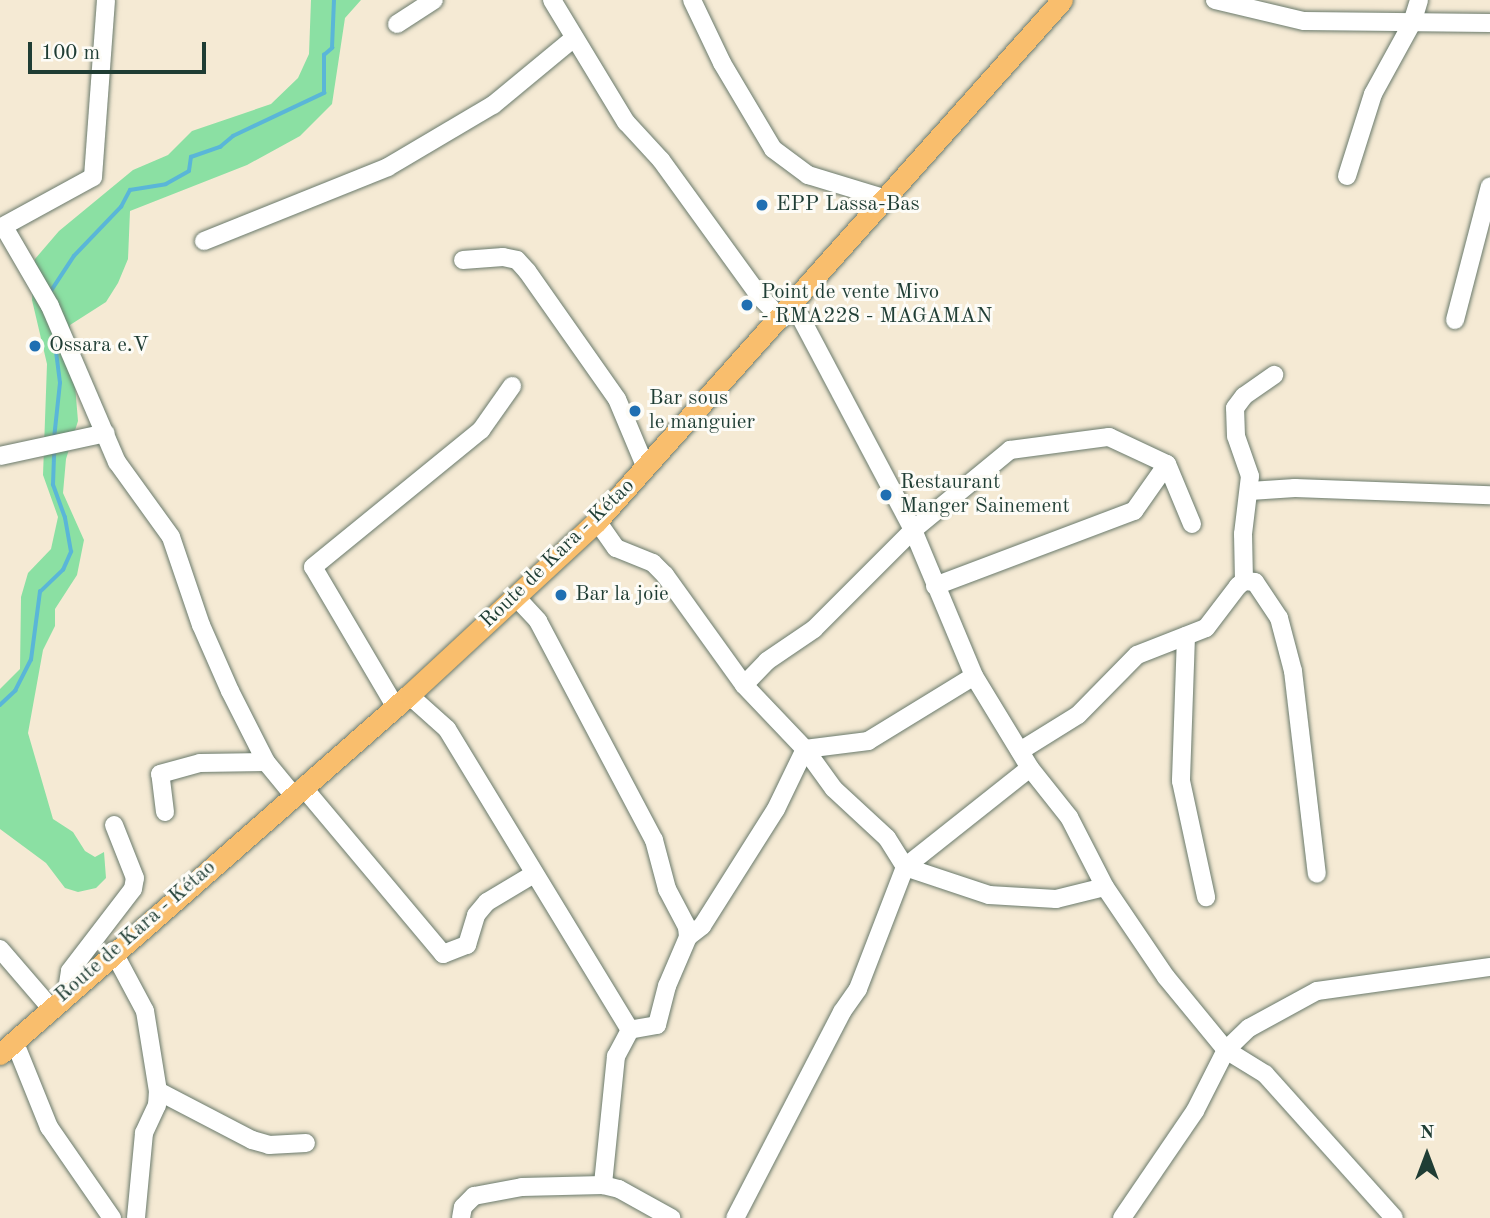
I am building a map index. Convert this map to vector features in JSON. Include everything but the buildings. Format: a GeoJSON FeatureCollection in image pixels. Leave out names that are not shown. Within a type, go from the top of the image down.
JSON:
{"type":"FeatureCollection","features":[{"type":"Feature","properties":{"kind":"main road","name":"Route de Kara - Kétao"},"geometry":{"type":"LineString","coordinates":[[7,1048],[67,990],[402,700],[597,521],[788,312],[1062,0]]}},
{"type":"Feature","properties":{"kind":"street"},"geometry":{"type":"LineString","coordinates":[[106,0],[93,177],[2,228],[47,300],[117,462],[173,541],[201,625],[266,762],[298,791],[443,954],[467,945],[476,915],[487,902],[534,874]]}},
{"type":"Feature","properties":{"kind":"street"},"geometry":{"type":"LineString","coordinates":[[397,24],[435,0]]}},
{"type":"Feature","properties":{"kind":"street"},"geometry":{"type":"LineString","coordinates":[[552,0],[626,122],[661,160],[760,297],[788,312],[913,530],[974,676],[1030,768],[1069,817],[1105,887],[1166,977],[1226,1050],[1265,1074],[1394,1218]]}},
{"type":"Feature","properties":{"kind":"street"},"geometry":{"type":"LineString","coordinates":[[692,0],[722,63],[773,149],[808,175],[887,199]]}},
{"type":"Feature","properties":{"kind":"street"},"geometry":{"type":"LineString","coordinates":[[1215,0],[1304,21],[1490,23]]}},
{"type":"Feature","properties":{"kind":"street"},"geometry":{"type":"LineString","coordinates":[[1347,176],[1373,94],[1412,23],[1419,0]]}},
{"type":"Feature","properties":{"kind":"street"},"geometry":{"type":"LineString","coordinates":[[204,242],[388,167],[493,105],[573,38]]}},
{"type":"Feature","properties":{"kind":"street"},"geometry":{"type":"LineString","coordinates":[[1455,320],[1490,186]]}},
{"type":"Feature","properties":{"kind":"street"},"geometry":{"type":"LineString","coordinates":[[463,260],[503,257],[517,260],[527,271],[617,399],[646,468]]}},
{"type":"Feature","properties":{"kind":"street"},"geometry":{"type":"LineString","coordinates":[[1020,751],[1078,715],[1137,655],[1206,628],[1244,581],[1243,534],[1250,476],[1233,422],[1235,408],[1244,396],[1274,375]]}},
{"type":"Feature","properties":{"kind":"street"},"geometry":{"type":"LineString","coordinates":[[512,386],[481,430],[313,567],[402,700],[447,729],[630,1030]]}},
{"type":"Feature","properties":{"kind":"street"},"geometry":{"type":"LineString","coordinates":[[0,456],[106,433]]}},
{"type":"Feature","properties":{"kind":"street"},"geometry":{"type":"LineString","coordinates":[[744,685],[768,661],[814,629],[913,530],[1010,450],[1109,438],[1167,464],[1192,524]]}},
{"type":"Feature","properties":{"kind":"street"},"geometry":{"type":"LineString","coordinates":[[935,586],[1134,511],[1167,464]]}},
{"type":"Feature","properties":{"kind":"street"},"geometry":{"type":"LineString","coordinates":[[1250,491],[1295,488],[1490,495]]}},
{"type":"Feature","properties":{"kind":"street"},"geometry":{"type":"LineString","coordinates":[[597,521],[616,548],[653,563],[665,575],[744,685],[805,749],[834,789],[887,838],[905,867],[989,895],[1056,899],[1105,887]]}},
{"type":"Feature","properties":{"kind":"street"},"geometry":{"type":"LineString","coordinates":[[1244,581],[1255,582],[1279,618],[1286,645],[1304,741],[1317,874]]}},
{"type":"Feature","properties":{"kind":"street"},"geometry":{"type":"LineString","coordinates":[[515,596],[538,621],[654,840],[667,889],[688,937]]}},
{"type":"Feature","properties":{"kind":"street"},"geometry":{"type":"LineString","coordinates":[[1186,636],[1181,781],[1206,897]]}},
{"type":"Feature","properties":{"kind":"street"},"geometry":{"type":"LineString","coordinates":[[805,749],[868,741],[974,676]]}},
{"type":"Feature","properties":{"kind":"street"},"geometry":{"type":"LineString","coordinates":[[603,1185],[616,1056],[630,1030],[657,1024],[667,986],[688,937],[702,926],[776,809],[805,749]]}},
{"type":"Feature","properties":{"kind":"street"},"geometry":{"type":"LineString","coordinates":[[165,812],[160,774],[200,763],[266,762]]}},
{"type":"Feature","properties":{"kind":"street"},"geometry":{"type":"LineString","coordinates":[[736,1218],[842,1012],[858,989],[905,867],[1030,768]]}},
{"type":"Feature","properties":{"kind":"street"},"geometry":{"type":"LineString","coordinates":[[67,990],[70,971],[134,889],[135,878],[114,825]]}},
{"type":"Feature","properties":{"kind":"street"},"geometry":{"type":"LineString","coordinates":[[0,948],[49,1006]]}},
{"type":"Feature","properties":{"kind":"street"},"geometry":{"type":"LineString","coordinates":[[113,951],[145,1011],[158,1091],[157,1105],[144,1133],[136,1218]]}},
{"type":"Feature","properties":{"kind":"street"},"geometry":{"type":"LineString","coordinates":[[1122,1218],[1195,1111],[1226,1050],[1250,1028],[1317,991],[1490,967]]}},
{"type":"Feature","properties":{"kind":"street"},"geometry":{"type":"LineString","coordinates":[[7,1048],[49,1127],[112,1218]]}},
{"type":"Feature","properties":{"kind":"street"},"geometry":{"type":"LineString","coordinates":[[158,1091],[252,1140],[269,1145],[306,1143]]}},
{"type":"Feature","properties":{"kind":"street"},"geometry":{"type":"LineString","coordinates":[[461,1218],[463,1207],[474,1196],[522,1187],[603,1185],[619,1189],[671,1218]]}},
{"type":"Feature","properties":{"kind":"green space"},"geometry":{"type":"Polygon","coordinates":[[[311,0],[361,0],[345,18],[332,104],[300,136],[247,165],[130,211],[128,259],[118,283],[106,302],[70,325],[78,421],[66,459],[63,493],[84,540],[77,575],[55,609],[55,626],[43,650],[28,733],[53,819],[73,832],[85,851],[95,857],[104,852],[106,878],[96,888],[78,892],[65,888],[46,863],[0,829],[0,689],[20,669],[21,597],[28,573],[51,549],[58,517],[43,475],[47,364],[32,300],[35,259],[59,231],[133,170],[168,155],[192,131],[271,104],[298,78],[309,54],[311,0]]]}},
{"type":"Feature","properties":{"kind":"waterway"},"geometry":{"type":"LineString","coordinates":[[49,294],[74,256],[121,207],[130,190],[166,184],[189,171],[191,157],[220,147],[233,136],[324,93],[324,55],[332,48],[334,0]]}},
{"type":"Feature","properties":{"kind":"waterway"},"geometry":{"type":"LineString","coordinates":[[54,336],[60,383],[54,439]]}},
{"type":"Feature","properties":{"kind":"waterway"},"geometry":{"type":"LineString","coordinates":[[0,705],[15,691],[31,660],[40,592],[63,570],[71,552],[65,518],[53,485],[54,451]]}},
{"type":"Feature","properties":{"kind":"place","name":"EPP Lassa-Bas"},"geometry":{"type":"Point","coordinates":[762,205]}},
{"type":"Feature","properties":{"kind":"place","name":"Point de vente Mivo - RMA228 - MAGAMAN"},"geometry":{"type":"Point","coordinates":[747,305]}},
{"type":"Feature","properties":{"kind":"place","name":"Ossara e.V"},"geometry":{"type":"Point","coordinates":[35,346]}},
{"type":"Feature","properties":{"kind":"place","name":"Bar sous le manguier"},"geometry":{"type":"Point","coordinates":[635,411]}},
{"type":"Feature","properties":{"kind":"place","name":"Restaurant Manger Sainement"},"geometry":{"type":"Point","coordinates":[886,495]}},
{"type":"Feature","properties":{"kind":"place","name":"Bar la joie"},"geometry":{"type":"Point","coordinates":[561,595]}}]}
